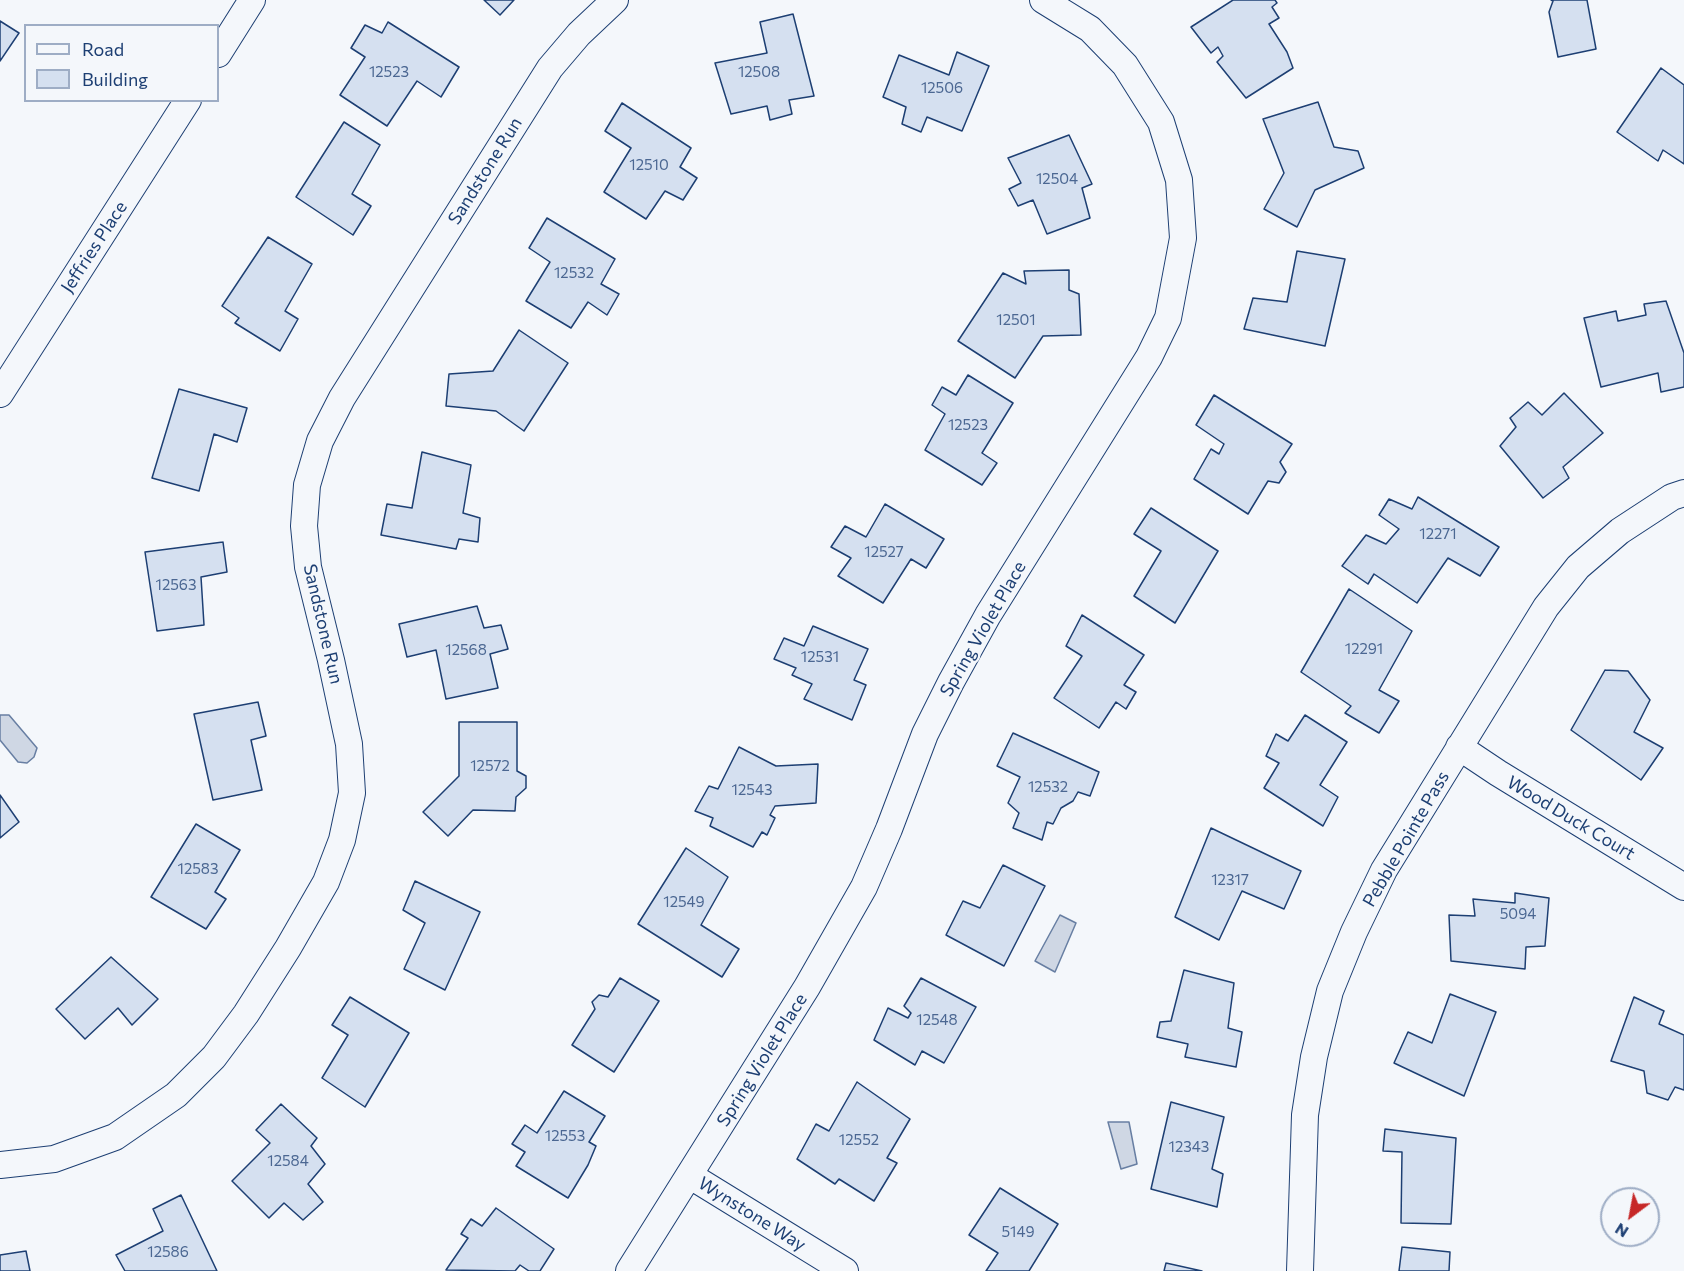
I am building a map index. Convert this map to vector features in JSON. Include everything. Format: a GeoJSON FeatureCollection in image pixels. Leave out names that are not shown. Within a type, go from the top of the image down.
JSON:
{"type":"FeatureCollection","features":[{"type":"Feature","properties":{"kind":"street"},"geometry":{"type":"LineString","coordinates":[[219,52],[252,0]]}},
{"type":"Feature","properties":{"kind":"street","name":"Sandstone Run"},"geometry":{"type":"LineString","coordinates":[[0,1165],[54,1159],[115,1137],[176,1095],[214,1057],[246,1014],[326,882],[342,840],[352,793],[349,744],[332,660],[308,567],[304,526],[307,485],[320,441],[342,398],[550,68],[579,34],[615,0]]}},
{"type":"Feature","properties":{"kind":"street","name":"Spring Violet Place"},"geometry":{"type":"LineString","coordinates":[[629,1271],[807,987],[864,887],[925,734],[983,624],[1149,357],[1168,318],[1184,238],[1179,180],[1161,122],[1125,64],[1090,29],[1043,0]]}},
{"type":"Feature","properties":{"kind":"street","name":"Jeffries Place"},"geometry":{"type":"LineString","coordinates":[[0,394],[187,102]]}},
{"type":"Feature","properties":{"kind":"street","name":"Pebble Pointe Pass"},"geometry":{"type":"LineString","coordinates":[[1300,1271],[1305,1115],[1314,1057],[1330,991],[1354,932],[1384,870],[1546,607],[1578,567],[1620,531],[1672,498],[1684,493]]}},
{"type":"Feature","properties":{"kind":"street","name":"Wood Duck Court"},"geometry":{"type":"LineString","coordinates":[[1459,747],[1684,887]]}},
{"type":"Feature","properties":{"kind":"street","name":"Wynstone Way"},"geometry":{"type":"LineString","coordinates":[[689,1175],[845,1271]]}},
{"type":"Feature","properties":{"kind":"shaded area"},"geometry":{"type":"Polygon","coordinates":[[[0,715],[9,715],[37,748],[34,757],[27,763],[18,762],[0,740],[0,715]]]}},
{"type":"Feature","properties":{"kind":"shaded area"},"geometry":{"type":"Polygon","coordinates":[[[1060,915],[1076,923],[1055,972],[1035,961],[1060,915]]]}},
{"type":"Feature","properties":{"kind":"shaded area"},"geometry":{"type":"Polygon","coordinates":[[[1108,1122],[1129,1122],[1137,1164],[1121,1169],[1108,1122]]]}},
{"type":"Feature","properties":{"kind":"building"},"geometry":{"type":"Polygon","coordinates":[[[484,0],[514,0],[500,15],[484,0]]]}},
{"type":"Feature","properties":{"kind":"building"},"geometry":{"type":"Polygon","coordinates":[[[1233,0],[1275,0],[1277,3],[1272,7],[1279,18],[1269,24],[1287,52],[1293,68],[1246,98],[1217,62],[1223,56],[1218,47],[1211,53],[1191,27],[1233,0]]]}},
{"type":"Feature","properties":{"kind":"building"},"geometry":{"type":"Polygon","coordinates":[[[1551,0],[1587,0],[1596,49],[1558,57],[1549,12],[1553,1],[1551,0]]]}},
{"type":"Feature","properties":{"kind":"building"},"geometry":{"type":"Polygon","coordinates":[[[793,14],[814,96],[789,100],[792,114],[770,120],[767,106],[731,114],[715,63],[767,53],[760,22],[793,14]]]}},
{"type":"Feature","properties":{"kind":"building"},"geometry":{"type":"Polygon","coordinates":[[[0,21],[19,33],[0,61],[0,21]]]}},
{"type":"Feature","properties":{"kind":"building"},"geometry":{"type":"Polygon","coordinates":[[[388,22],[459,67],[441,97],[417,81],[387,126],[340,95],[365,57],[351,48],[365,25],[382,33],[388,22]]]}},
{"type":"Feature","properties":{"kind":"building"},"geometry":{"type":"Polygon","coordinates":[[[957,52],[989,66],[962,131],[927,117],[921,132],[902,124],[906,107],[883,97],[899,55],[949,75],[957,52]]]}},
{"type":"Feature","properties":{"kind":"building"},"geometry":{"type":"Polygon","coordinates":[[[1661,68],[1684,85],[1684,164],[1663,150],[1658,161],[1617,132],[1661,68]]]}},
{"type":"Feature","properties":{"kind":"building"},"geometry":{"type":"Polygon","coordinates":[[[1318,102],[1334,147],[1358,151],[1364,168],[1315,190],[1297,227],[1264,209],[1284,173],[1263,119],[1318,102]]]}},
{"type":"Feature","properties":{"kind":"building"},"geometry":{"type":"Polygon","coordinates":[[[622,103],[691,148],[680,167],[697,178],[683,200],[665,191],[646,219],[604,192],[631,148],[605,131],[622,103]]]}},
{"type":"Feature","properties":{"kind":"building"},"geometry":{"type":"Polygon","coordinates":[[[344,122],[380,145],[352,194],[371,206],[353,235],[296,197],[344,122]]]}},
{"type":"Feature","properties":{"kind":"building"},"geometry":{"type":"Polygon","coordinates":[[[1069,135],[1092,184],[1082,188],[1090,218],[1047,234],[1033,200],[1018,206],[1009,189],[1021,183],[1008,158],[1069,135]]]}},
{"type":"Feature","properties":{"kind":"building"},"geometry":{"type":"Polygon","coordinates":[[[547,218],[615,259],[601,284],[619,294],[607,315],[588,302],[571,328],[526,301],[550,262],[529,248],[547,218]]]}},
{"type":"Feature","properties":{"kind":"building"},"geometry":{"type":"Polygon","coordinates":[[[268,237],[312,264],[285,311],[298,319],[280,351],[235,323],[239,318],[222,306],[268,237]]]}},
{"type":"Feature","properties":{"kind":"building"},"geometry":{"type":"Polygon","coordinates":[[[1297,251],[1345,259],[1325,346],[1244,329],[1253,298],[1287,302],[1297,251]]]}},
{"type":"Feature","properties":{"kind":"building"},"geometry":{"type":"Polygon","coordinates":[[[1069,270],[1069,290],[1079,294],[1081,335],[1043,336],[1015,378],[958,341],[1003,273],[1026,284],[1024,271],[1069,270]]]}},
{"type":"Feature","properties":{"kind":"building"},"geometry":{"type":"Polygon","coordinates":[[[1666,301],[1684,353],[1684,387],[1661,392],[1658,373],[1601,387],[1584,318],[1616,311],[1618,321],[1646,315],[1644,304],[1666,301]]]}},
{"type":"Feature","properties":{"kind":"building"},"geometry":{"type":"Polygon","coordinates":[[[519,330],[568,363],[524,431],[496,411],[446,406],[449,374],[493,371],[519,330]]]}},
{"type":"Feature","properties":{"kind":"building"},"geometry":{"type":"Polygon","coordinates":[[[968,375],[1013,403],[982,453],[997,463],[982,485],[925,450],[945,414],[932,405],[942,387],[956,395],[968,375]]]}},
{"type":"Feature","properties":{"kind":"building"},"geometry":{"type":"Polygon","coordinates":[[[179,389],[247,408],[237,442],[214,434],[199,491],[152,478],[179,389]]]}},
{"type":"Feature","properties":{"kind":"building"},"geometry":{"type":"Polygon","coordinates":[[[1564,393],[1603,433],[1563,467],[1569,478],[1543,498],[1500,446],[1516,427],[1510,418],[1528,402],[1542,415],[1564,393]]]}},
{"type":"Feature","properties":{"kind":"building"},"geometry":{"type":"Polygon","coordinates":[[[1214,395],[1292,444],[1280,462],[1286,472],[1279,483],[1268,481],[1248,514],[1194,479],[1211,449],[1219,454],[1224,444],[1196,425],[1214,395]]]}},
{"type":"Feature","properties":{"kind":"building"},"geometry":{"type":"Polygon","coordinates":[[[422,452],[471,465],[463,513],[480,518],[478,542],[459,539],[456,549],[381,535],[387,504],[412,508],[422,452]]]}},
{"type":"Feature","properties":{"kind":"building"},"geometry":{"type":"Polygon","coordinates":[[[1418,497],[1499,547],[1480,576],[1448,558],[1417,603],[1374,574],[1368,584],[1342,566],[1366,535],[1386,544],[1399,529],[1379,515],[1389,499],[1412,509],[1418,497]]]}},
{"type":"Feature","properties":{"kind":"building"},"geometry":{"type":"Polygon","coordinates":[[[885,504],[944,539],[926,568],[911,559],[883,603],[838,576],[851,558],[831,547],[845,526],[866,537],[885,504]]]}},
{"type":"Feature","properties":{"kind":"building"},"geometry":{"type":"Polygon","coordinates":[[[1151,508],[1218,551],[1175,623],[1134,596],[1161,551],[1134,534],[1151,508]]]}},
{"type":"Feature","properties":{"kind":"building"},"geometry":{"type":"Polygon","coordinates":[[[223,542],[227,572],[201,577],[204,625],[157,631],[145,552],[223,542]]]}},
{"type":"Feature","properties":{"kind":"building"},"geometry":{"type":"Polygon","coordinates":[[[1349,589],[1412,631],[1379,690],[1399,701],[1379,733],[1345,713],[1351,706],[1301,672],[1349,589]]]}},
{"type":"Feature","properties":{"kind":"building"},"geometry":{"type":"Polygon","coordinates":[[[477,606],[484,628],[501,625],[508,649],[490,654],[498,688],[446,699],[436,650],[407,657],[399,624],[477,606]]]}},
{"type":"Feature","properties":{"kind":"building"},"geometry":{"type":"Polygon","coordinates":[[[1082,615],[1144,655],[1124,685],[1136,692],[1126,709],[1116,702],[1099,728],[1054,698],[1082,656],[1066,646],[1082,615]]]}},
{"type":"Feature","properties":{"kind":"building"},"geometry":{"type":"Polygon","coordinates":[[[813,626],[868,649],[854,680],[866,685],[852,720],[804,699],[812,684],[792,675],[796,668],[774,659],[784,638],[804,646],[813,626]]]}},
{"type":"Feature","properties":{"kind":"building"},"geometry":{"type":"Polygon","coordinates":[[[1605,670],[1628,671],[1650,700],[1634,732],[1663,748],[1641,780],[1571,730],[1605,670]]]}},
{"type":"Feature","properties":{"kind":"building"},"geometry":{"type":"Polygon","coordinates":[[[258,702],[266,736],[251,740],[262,790],[213,800],[194,714],[258,702]]]}},
{"type":"Feature","properties":{"kind":"building"},"geometry":{"type":"Polygon","coordinates":[[[1305,715],[1347,742],[1320,785],[1338,797],[1323,826],[1264,788],[1279,763],[1266,756],[1276,734],[1288,741],[1305,715]]]}},
{"type":"Feature","properties":{"kind":"building"},"geometry":{"type":"Polygon","coordinates":[[[459,722],[517,722],[517,771],[526,776],[526,788],[516,797],[515,811],[473,810],[448,836],[423,812],[459,776],[459,722]]]}},
{"type":"Feature","properties":{"kind":"building"},"geometry":{"type":"Polygon","coordinates":[[[1013,733],[1099,772],[1090,796],[1078,792],[1073,801],[1061,808],[1053,824],[1047,822],[1042,840],[1013,828],[1019,813],[1008,803],[1020,777],[997,766],[1013,733]]]}},
{"type":"Feature","properties":{"kind":"building"},"geometry":{"type":"Polygon","coordinates":[[[739,747],[776,766],[818,764],[816,803],[775,806],[770,815],[775,818],[767,835],[762,832],[753,847],[710,826],[713,818],[695,811],[709,786],[718,789],[739,747]]]}},
{"type":"Feature","properties":{"kind":"building"},"geometry":{"type":"Polygon","coordinates":[[[0,795],[19,822],[0,838],[0,795]]]}},
{"type":"Feature","properties":{"kind":"building"},"geometry":{"type":"Polygon","coordinates":[[[196,824],[240,850],[215,892],[226,899],[206,929],[151,897],[196,824]]]}},
{"type":"Feature","properties":{"kind":"building"},"geometry":{"type":"Polygon","coordinates":[[[1211,828],[1301,871],[1284,909],[1242,891],[1219,940],[1175,917],[1211,828]]]}},
{"type":"Feature","properties":{"kind":"building"},"geometry":{"type":"Polygon","coordinates":[[[686,848],[728,877],[701,925],[739,949],[722,977],[638,924],[686,848]]]}},
{"type":"Feature","properties":{"kind":"building"},"geometry":{"type":"Polygon","coordinates":[[[1003,865],[1045,886],[1004,966],[946,935],[963,901],[980,908],[1003,865]]]}},
{"type":"Feature","properties":{"kind":"building"},"geometry":{"type":"Polygon","coordinates":[[[415,881],[480,912],[445,990],[404,969],[425,923],[403,910],[415,881]]]}},
{"type":"Feature","properties":{"kind":"building"},"geometry":{"type":"Polygon","coordinates":[[[1515,893],[1549,898],[1545,946],[1526,947],[1525,969],[1451,961],[1449,915],[1475,916],[1473,899],[1515,903],[1515,893]]]}},
{"type":"Feature","properties":{"kind":"building"},"geometry":{"type":"Polygon","coordinates":[[[111,957],[158,999],[132,1025],[118,1008],[85,1039],[56,1009],[111,957]]]}},
{"type":"Feature","properties":{"kind":"building"},"geometry":{"type":"Polygon","coordinates":[[[1184,970],[1234,983],[1228,1028],[1242,1032],[1236,1067],[1185,1057],[1188,1044],[1157,1037],[1160,1022],[1171,1021],[1184,970]]]}},
{"type":"Feature","properties":{"kind":"building"},"geometry":{"type":"Polygon","coordinates":[[[620,978],[659,1001],[614,1072],[572,1045],[595,1009],[592,1002],[599,995],[608,997],[620,978]]]}},
{"type":"Feature","properties":{"kind":"building"},"geometry":{"type":"Polygon","coordinates":[[[921,978],[976,1007],[944,1063],[922,1051],[915,1065],[874,1040],[888,1008],[908,1018],[911,1013],[904,1006],[921,978]]]}},
{"type":"Feature","properties":{"kind":"building"},"geometry":{"type":"Polygon","coordinates":[[[1450,994],[1496,1012],[1464,1096],[1394,1063],[1408,1032],[1432,1043],[1450,994]]]}},
{"type":"Feature","properties":{"kind":"building"},"geometry":{"type":"Polygon","coordinates":[[[350,997],[409,1033],[365,1107],[322,1078],[348,1035],[332,1025],[350,997]]]}},
{"type":"Feature","properties":{"kind":"building"},"geometry":{"type":"Polygon","coordinates":[[[1634,997],[1664,1011],[1659,1024],[1684,1035],[1684,1090],[1675,1087],[1668,1100],[1647,1093],[1644,1071],[1611,1061],[1634,997]]]}},
{"type":"Feature","properties":{"kind":"building"},"geometry":{"type":"Polygon","coordinates":[[[857,1082],[910,1119],[887,1158],[897,1163],[874,1201],[839,1179],[835,1184],[797,1159],[816,1124],[829,1131],[857,1082]]]}},
{"type":"Feature","properties":{"kind":"building"},"geometry":{"type":"Polygon","coordinates":[[[564,1091],[605,1116],[589,1142],[596,1146],[588,1165],[568,1198],[516,1166],[525,1152],[512,1144],[525,1125],[537,1133],[564,1091]]]}},
{"type":"Feature","properties":{"kind":"building"},"geometry":{"type":"Polygon","coordinates":[[[1171,1102],[1224,1117],[1212,1169],[1223,1174],[1217,1207],[1151,1189],[1171,1102]]]}},
{"type":"Feature","properties":{"kind":"building"},"geometry":{"type":"Polygon","coordinates":[[[281,1104],[317,1138],[311,1146],[325,1164],[308,1184],[323,1202],[303,1220],[284,1203],[269,1218],[232,1181],[270,1143],[256,1130],[281,1104]]]}},
{"type":"Feature","properties":{"kind":"building"},"geometry":{"type":"Polygon","coordinates":[[[1385,1129],[1456,1138],[1451,1224],[1401,1223],[1402,1152],[1383,1151],[1385,1129]]]}},
{"type":"Feature","properties":{"kind":"building"},"geometry":{"type":"Polygon","coordinates":[[[1000,1188],[1058,1224],[1029,1271],[986,1271],[998,1253],[969,1235],[1000,1188]]]}},
{"type":"Feature","properties":{"kind":"building"},"geometry":{"type":"Polygon","coordinates":[[[181,1195],[217,1271],[125,1271],[116,1255],[163,1231],[153,1209],[181,1195]]]}},
{"type":"Feature","properties":{"kind":"building"},"geometry":{"type":"Polygon","coordinates":[[[496,1208],[554,1249],[540,1271],[529,1271],[520,1265],[515,1271],[446,1270],[468,1238],[461,1234],[471,1219],[482,1226],[496,1208]]]}},
{"type":"Feature","properties":{"kind":"building"},"geometry":{"type":"Polygon","coordinates":[[[1402,1247],[1450,1252],[1449,1271],[1399,1271],[1402,1247]]]}},
{"type":"Feature","properties":{"kind":"building"},"geometry":{"type":"Polygon","coordinates":[[[26,1251],[30,1271],[0,1271],[0,1255],[26,1251]]]}},
{"type":"Feature","properties":{"kind":"building"},"geometry":{"type":"Polygon","coordinates":[[[1166,1263],[1202,1271],[1164,1271],[1166,1263]]]}}]}
